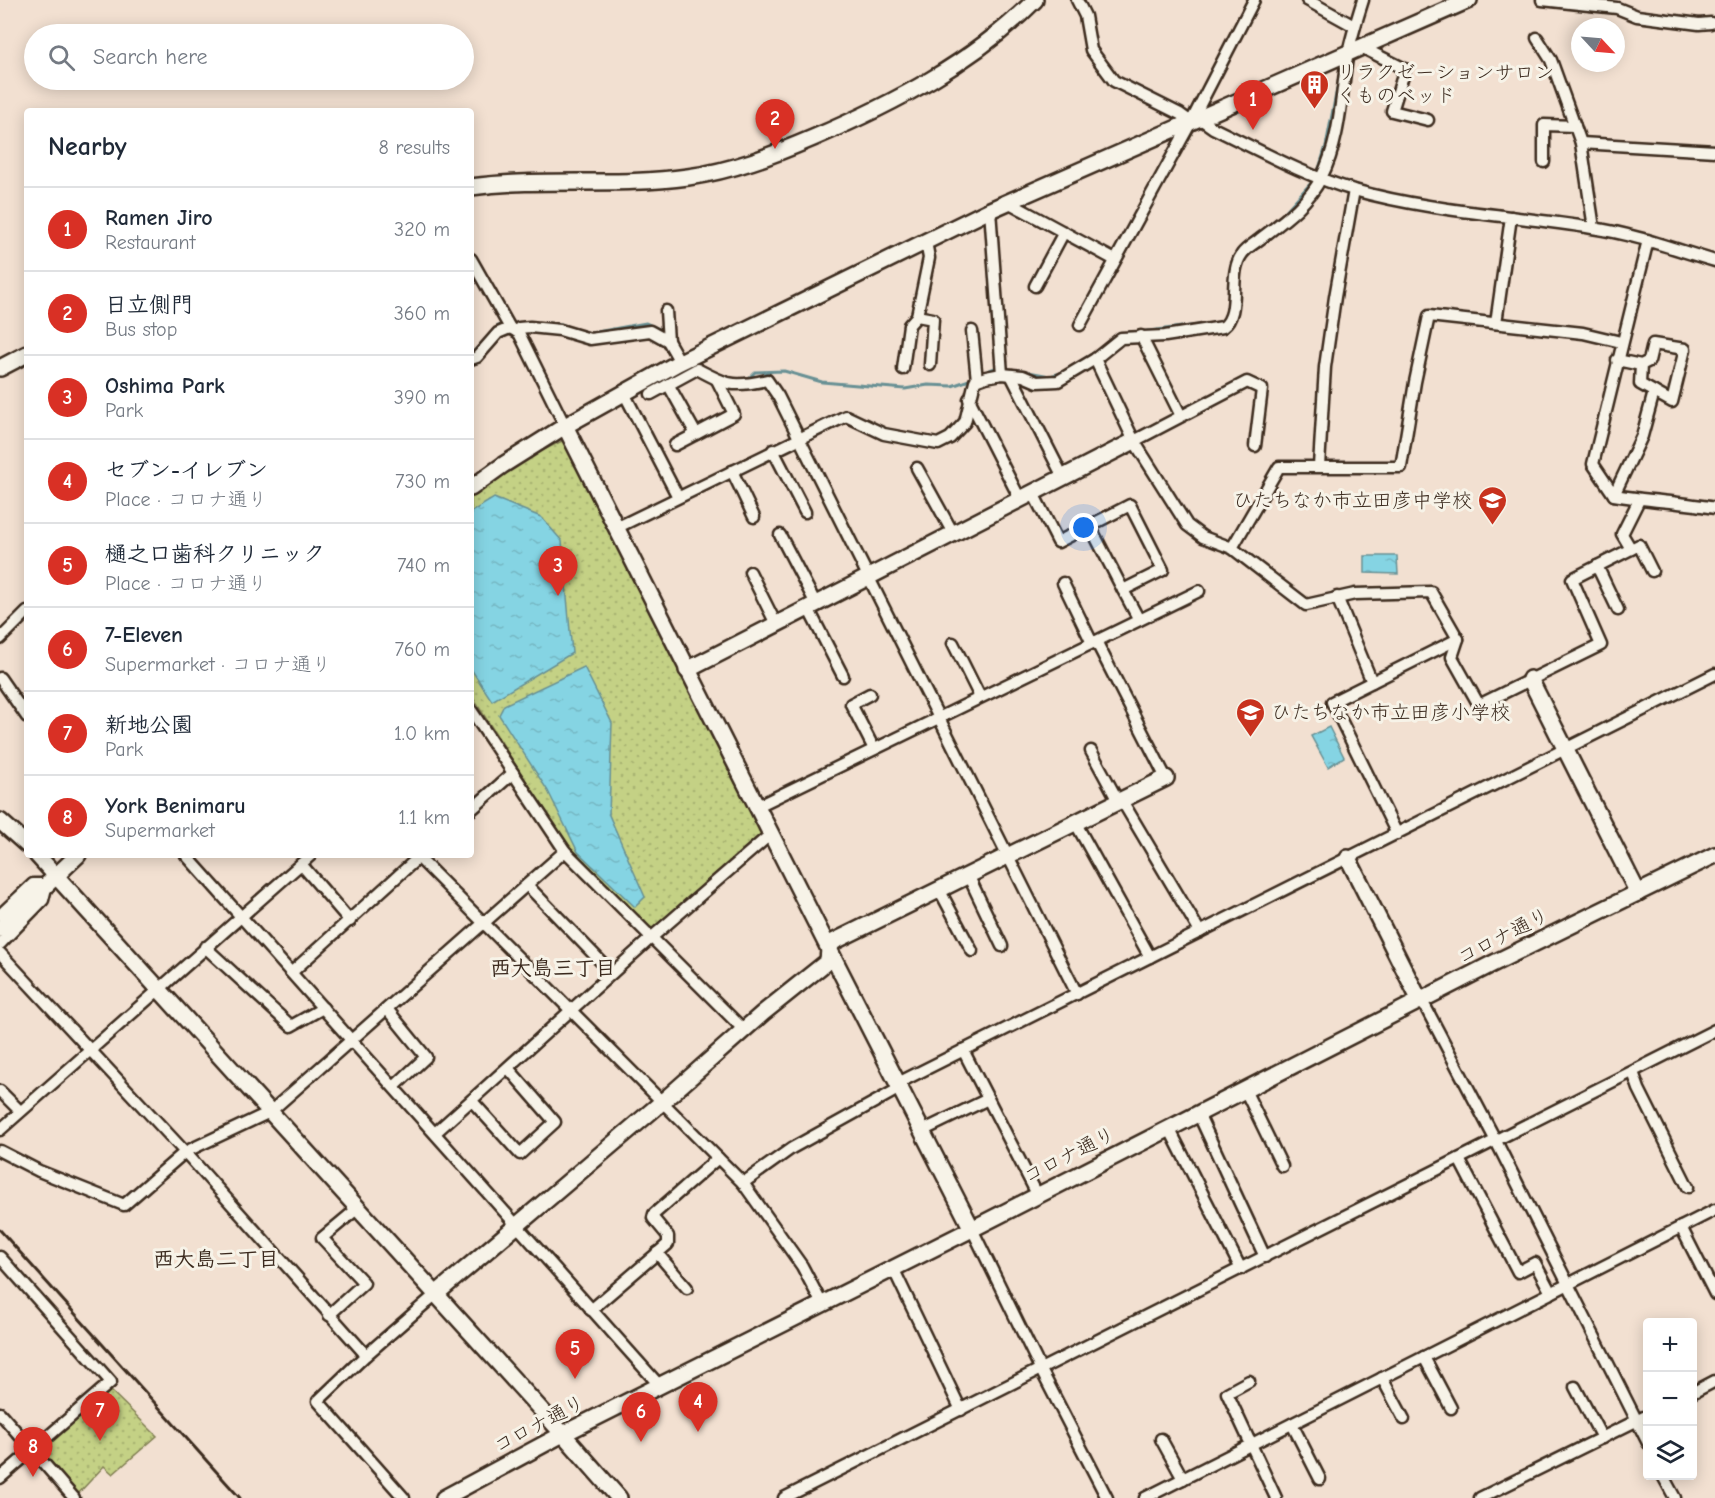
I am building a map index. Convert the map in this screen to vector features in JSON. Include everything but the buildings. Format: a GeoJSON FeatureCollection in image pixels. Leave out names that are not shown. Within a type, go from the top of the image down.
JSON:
{"type":"FeatureCollection","features":[{"type":"Feature","properties":{"kind":"street"},"geometry":{"type":"LineString","coordinates":[[474,187],[500,183],[654,181],[690,177],[748,163],[871,114],[901,97],[986,44],[1035,0]]}},
{"type":"Feature","properties":{"kind":"street"},"geometry":{"type":"LineString","coordinates":[[1077,0],[1085,16],[1090,50],[1114,81],[1321,179],[1354,190],[1420,206],[1594,228],[1648,240],[1715,261]]}},
{"type":"Feature","properties":{"kind":"street"},"geometry":{"type":"LineString","coordinates":[[1080,325],[1195,120],[1254,0]]}},
{"type":"Feature","properties":{"kind":"street"},"geometry":{"type":"LineString","coordinates":[[1307,0],[1354,26]]}},
{"type":"Feature","properties":{"kind":"street"},"geometry":{"type":"LineString","coordinates":[[977,380],[1006,375],[1023,376],[1037,382],[1058,381],[1095,359],[1121,338],[1165,336],[1223,327],[1229,322],[1232,312],[1234,275],[1242,253],[1300,206],[1321,179],[1330,157],[1338,124],[1348,54],[1363,0]]}},
{"type":"Feature","properties":{"kind":"street"},"geometry":{"type":"LineString","coordinates":[[474,486],[565,426],[680,362],[990,210],[1469,0]]}},
{"type":"Feature","properties":{"kind":"street"},"geometry":{"type":"LineString","coordinates":[[1542,0],[1617,8],[1637,16],[1699,24],[1711,23]]}},
{"type":"Feature","properties":{"kind":"street"},"geometry":{"type":"LineString","coordinates":[[1537,38],[1551,60],[1581,142],[1594,228]]}},
{"type":"Feature","properties":{"kind":"street"},"geometry":{"type":"LineString","coordinates":[[1363,48],[1405,69],[1392,111],[1428,120]]}},
{"type":"Feature","properties":{"kind":"street"},"geometry":{"type":"LineString","coordinates":[[1544,162],[1544,125],[1575,126]]}},
{"type":"Feature","properties":{"kind":"street"},"geometry":{"type":"LineString","coordinates":[[1581,142],[1715,151]]}},
{"type":"Feature","properties":{"kind":"street"},"geometry":{"type":"LineString","coordinates":[[1318,466],[1325,367],[1354,190]]}},
{"type":"Feature","properties":{"kind":"street"},"geometry":{"type":"LineString","coordinates":[[1008,202],[1115,260]]}},
{"type":"Feature","properties":{"kind":"street"},"geometry":{"type":"LineString","coordinates":[[990,210],[1006,375],[1063,477]]}},
{"type":"Feature","properties":{"kind":"street"},"geometry":{"type":"LineString","coordinates":[[1496,323],[1511,217]]}},
{"type":"Feature","properties":{"kind":"street"},"geometry":{"type":"LineString","coordinates":[[1035,286],[1064,232]]}},
{"type":"Feature","properties":{"kind":"street"},"geometry":{"type":"LineString","coordinates":[[1648,240],[1621,342],[1593,464],[1614,495],[1639,500],[1715,507]]}},
{"type":"Feature","properties":{"kind":"street"},"geometry":{"type":"LineString","coordinates":[[903,369],[909,325],[916,316],[929,258],[926,242]]}},
{"type":"Feature","properties":{"kind":"street"},"geometry":{"type":"LineString","coordinates":[[474,263],[565,426],[618,527],[687,670],[1107,1498]]}},
{"type":"Feature","properties":{"kind":"street"},"geometry":{"type":"LineString","coordinates":[[666,310],[668,340],[680,362]]}},
{"type":"Feature","properties":{"kind":"street"},"geometry":{"type":"LineString","coordinates":[[916,316],[933,319],[930,365]]}},
{"type":"Feature","properties":{"kind":"street"},"geometry":{"type":"LineString","coordinates":[[1232,548],[1279,467],[1401,468],[1415,382],[1429,316],[1583,333],[1621,342]]}},
{"type":"Feature","properties":{"kind":"street"},"geometry":{"type":"LineString","coordinates":[[474,358],[498,333],[510,327],[560,330],[590,339],[650,331],[668,340]]}},
{"type":"Feature","properties":{"kind":"street"},"geometry":{"type":"LineString","coordinates":[[618,527],[846,416],[884,434],[938,444],[950,438],[965,422],[969,399],[977,380],[972,331]]}},
{"type":"Feature","properties":{"kind":"street"},"geometry":{"type":"LineString","coordinates":[[1141,336],[1181,416]]}},
{"type":"Feature","properties":{"kind":"street"},"geometry":{"type":"LineString","coordinates":[[1617,360],[1641,365],[1649,361],[1653,344],[1685,349],[1672,402],[1640,384],[1641,365]]}},
{"type":"Feature","properties":{"kind":"street"},"geometry":{"type":"LineString","coordinates":[[0,368],[24,356]]}},
{"type":"Feature","properties":{"kind":"street"},"geometry":{"type":"LineString","coordinates":[[1095,359],[1134,441],[1187,525],[1203,537],[1232,548],[1305,605],[1355,594],[1431,592],[1458,639],[1452,657],[1479,705],[1601,645],[1572,579],[1639,545],[1652,571]]}},
{"type":"Feature","properties":{"kind":"street"},"geometry":{"type":"LineString","coordinates":[[651,394],[697,369],[717,380],[740,386],[767,380],[800,437],[1077,994]]}},
{"type":"Feature","properties":{"kind":"street"},"geometry":{"type":"LineString","coordinates":[[675,445],[734,414],[717,380]]}},
{"type":"Feature","properties":{"kind":"street"},"geometry":{"type":"LineString","coordinates":[[687,670],[1247,382],[1262,389],[1255,446]]}},
{"type":"Feature","properties":{"kind":"street"},"geometry":{"type":"LineString","coordinates":[[668,384],[696,434]]}},
{"type":"Feature","properties":{"kind":"street"},"geometry":{"type":"LineString","coordinates":[[1614,495],[1642,436],[1654,392]]}},
{"type":"Feature","properties":{"kind":"street"},"geometry":{"type":"LineString","coordinates":[[624,393],[678,497]]}},
{"type":"Feature","properties":{"kind":"street"},"geometry":{"type":"LineString","coordinates":[[969,399],[1026,496],[1058,542],[1130,506],[1163,570],[1123,590]]}},
{"type":"Feature","properties":{"kind":"street"},"geometry":{"type":"LineString","coordinates":[[773,450],[805,512]]}},
{"type":"Feature","properties":{"kind":"street"},"geometry":{"type":"LineString","coordinates":[[917,468],[953,533]]}},
{"type":"Feature","properties":{"kind":"street"},"geometry":{"type":"LineString","coordinates":[[732,471],[754,517]]}},
{"type":"Feature","properties":{"kind":"street"},"geometry":{"type":"LineString","coordinates":[[1631,549],[1622,534],[1639,500]]}},
{"type":"Feature","properties":{"kind":"street"},"geometry":{"type":"LineString","coordinates":[[1090,526],[1138,620]]}},
{"type":"Feature","properties":{"kind":"street"},"geometry":{"type":"LineString","coordinates":[[780,535],[843,676]]}},
{"type":"Feature","properties":{"kind":"street"},"geometry":{"type":"LineString","coordinates":[[1597,566],[1618,610]]}},
{"type":"Feature","properties":{"kind":"street"},"geometry":{"type":"LineString","coordinates":[[750,572],[776,624]]}},
{"type":"Feature","properties":{"kind":"street"},"geometry":{"type":"LineString","coordinates":[[404,1498],[318,1401],[366,1355],[744,1030],[828,961],[829,949],[833,942],[1166,778],[1063,583]]}},
{"type":"Feature","properties":{"kind":"street"},"geometry":{"type":"LineString","coordinates":[[758,806],[1199,591]]}},
{"type":"Feature","properties":{"kind":"street"},"geometry":{"type":"LineString","coordinates":[[1337,597],[1372,682]]}},
{"type":"Feature","properties":{"kind":"street"},"geometry":{"type":"LineString","coordinates":[[0,639],[24,615]]}},
{"type":"Feature","properties":{"kind":"street"},"geometry":{"type":"LineString","coordinates":[[1397,834],[1332,702],[1458,639]]}},
{"type":"Feature","properties":{"kind":"street"},"geometry":{"type":"LineString","coordinates":[[953,643],[980,697]]}},
{"type":"Feature","properties":{"kind":"street"},"geometry":{"type":"LineString","coordinates":[[743,1183],[792,1148],[963,1050],[1715,675]]}},
{"type":"Feature","properties":{"kind":"street"},"geometry":{"type":"LineString","coordinates":[[0,678],[24,713]]}},
{"type":"Feature","properties":{"kind":"street"},"geometry":{"type":"LineString","coordinates":[[1530,679],[1638,892]]}},
{"type":"Feature","properties":{"kind":"street"},"geometry":{"type":"LineString","coordinates":[[870,694],[851,704],[874,749]]}},
{"type":"Feature","properties":{"kind":"street"},"geometry":{"type":"LineString","coordinates":[[474,715],[565,851],[744,1030]]}},
{"type":"Feature","properties":{"kind":"street"},"geometry":{"type":"LineString","coordinates":[[1091,751],[1200,932]]}},
{"type":"Feature","properties":{"kind":"street"},"geometry":{"type":"LineString","coordinates":[[474,807],[513,773]]}},
{"type":"Feature","properties":{"kind":"street"},"geometry":{"type":"LineString","coordinates":[[0,821],[24,842]]}},
{"type":"Feature","properties":{"kind":"street"},"geometry":{"type":"LineString","coordinates":[[1075,822],[1150,957]]}},
{"type":"Feature","properties":{"kind":"street"},"geometry":{"type":"LineString","coordinates":[[435,1133],[651,938],[772,834]]}},
{"type":"Feature","properties":{"kind":"street"},"geometry":{"type":"LineString","coordinates":[[0,1152],[124,1205],[185,1152],[270,1112],[565,851]]}},
{"type":"Feature","properties":{"kind":"street","name":"コロナ通り"},"geometry":{"type":"LineString","coordinates":[[444,1498],[563,1434],[972,1229],[1037,1194],[1715,855]]}},
{"type":"Feature","properties":{"kind":"street"},"geometry":{"type":"LineString","coordinates":[[39,858],[52,880],[158,989],[619,1498]]}},
{"type":"Feature","properties":{"kind":"street"},"geometry":{"type":"LineString","coordinates":[[0,929],[75,858]]}},
{"type":"Feature","properties":{"kind":"street"},"geometry":{"type":"LineString","coordinates":[[189,858],[660,1386]]}},
{"type":"Feature","properties":{"kind":"street"},"geometry":{"type":"LineString","coordinates":[[0,1130],[307,858]]}},
{"type":"Feature","properties":{"kind":"street"},"geometry":{"type":"LineString","coordinates":[[292,972],[416,858]]}},
{"type":"Feature","properties":{"kind":"street"},"geometry":{"type":"LineString","coordinates":[[420,858],[743,1183],[802,1266],[822,1304]]}},
{"type":"Feature","properties":{"kind":"street"},"geometry":{"type":"LineString","coordinates":[[1348,858],[1420,1001],[1426,1008],[1496,1141],[1643,1435]]}},
{"type":"Feature","properties":{"kind":"street"},"geometry":{"type":"LineString","coordinates":[[301,864],[350,921]]}},
{"type":"Feature","properties":{"kind":"street"},"geometry":{"type":"LineString","coordinates":[[968,875],[1002,946]]}},
{"type":"Feature","properties":{"kind":"street"},"geometry":{"type":"LineString","coordinates":[[0,915],[33,884],[52,880]]}},
{"type":"Feature","properties":{"kind":"street"},"geometry":{"type":"LineString","coordinates":[[0,944],[44,900],[52,880]]}},
{"type":"Feature","properties":{"kind":"street"},"geometry":{"type":"LineString","coordinates":[[527,885],[612,973]]}},
{"type":"Feature","properties":{"kind":"street"},"geometry":{"type":"LineString","coordinates":[[939,889],[972,951]]}},
{"type":"Feature","properties":{"kind":"street"},"geometry":{"type":"LineString","coordinates":[[205,947],[291,1026],[323,1008]]}},
{"type":"Feature","properties":{"kind":"street"},"geometry":{"type":"LineString","coordinates":[[0,953],[185,1152],[366,1355]]}},
{"type":"Feature","properties":{"kind":"street"},"geometry":{"type":"LineString","coordinates":[[387,1009],[426,1057],[394,1087]]}},
{"type":"Feature","properties":{"kind":"street"},"geometry":{"type":"LineString","coordinates":[[784,1498],[1715,1030]]}},
{"type":"Feature","properties":{"kind":"street"},"geometry":{"type":"LineString","coordinates":[[963,1050],[1037,1194]]}},
{"type":"Feature","properties":{"kind":"street"},"geometry":{"type":"LineString","coordinates":[[472,1101],[520,1154],[555,1122],[508,1068]]}},
{"type":"Feature","properties":{"kind":"street"},"geometry":{"type":"LineString","coordinates":[[1633,1072],[1639,1089],[1688,1187]]}},
{"type":"Feature","properties":{"kind":"street"},"geometry":{"type":"LineString","coordinates":[[1245,1090],[1282,1166]]}},
{"type":"Feature","properties":{"kind":"street"},"geometry":{"type":"LineString","coordinates":[[0,1091],[20,1111]]}},
{"type":"Feature","properties":{"kind":"street"},"geometry":{"type":"LineString","coordinates":[[922,1131],[988,1099]]}},
{"type":"Feature","properties":{"kind":"street"},"geometry":{"type":"LineString","coordinates":[[1198,1113],[1266,1257]]}},
{"type":"Feature","properties":{"kind":"street"},"geometry":{"type":"LineString","coordinates":[[1169,1128],[1241,1269]]}},
{"type":"Feature","properties":{"kind":"street"},"geometry":{"type":"LineString","coordinates":[[591,1310],[668,1244],[669,1240],[653,1218],[654,1214],[718,1158]]}},
{"type":"Feature","properties":{"kind":"street"},"geometry":{"type":"LineString","coordinates":[[1460,1159],[1518,1272],[1535,1263],[1551,1293]]}},
{"type":"Feature","properties":{"kind":"street"},"geometry":{"type":"LineString","coordinates":[[329,1314],[364,1283],[322,1238],[358,1208]]}},
{"type":"Feature","properties":{"kind":"street"},"geometry":{"type":"LineString","coordinates":[[1145,1498],[1715,1210]]}},
{"type":"Feature","properties":{"kind":"street"},"geometry":{"type":"LineString","coordinates":[[1680,1227],[1715,1294]]}},
{"type":"Feature","properties":{"kind":"street"},"geometry":{"type":"LineString","coordinates":[[657,1253],[687,1288]]}},
{"type":"Feature","properties":{"kind":"street"},"geometry":{"type":"LineString","coordinates":[[0,1258],[111,1382],[0,1478]]}},
{"type":"Feature","properties":{"kind":"street"},"geometry":{"type":"LineString","coordinates":[[893,1268],[961,1410]]}},
{"type":"Feature","properties":{"kind":"street"},"geometry":{"type":"LineString","coordinates":[[1424,1357],[1451,1408]]}},
{"type":"Feature","properties":{"kind":"street"},"geometry":{"type":"LineString","coordinates":[[1382,1378],[1404,1419]]}},
{"type":"Feature","properties":{"kind":"street"},"geometry":{"type":"LineString","coordinates":[[1249,1381],[1227,1393],[1276,1498]]}},
{"type":"Feature","properties":{"kind":"street"},"geometry":{"type":"LineString","coordinates":[[1697,1390],[1715,1381]]}},
{"type":"Feature","properties":{"kind":"street"},"geometry":{"type":"LineString","coordinates":[[1575,1387],[1602,1438]]}},
{"type":"Feature","properties":{"kind":"street"},"geometry":{"type":"LineString","coordinates":[[0,1413],[74,1498]]}},
{"type":"Feature","properties":{"kind":"street"},"geometry":{"type":"LineString","coordinates":[[1480,1498],[1643,1417]]}},
{"type":"Feature","properties":{"kind":"street"},"geometry":{"type":"LineString","coordinates":[[1292,1424],[1320,1479]]}},
{"type":"Feature","properties":{"kind":"street"},"geometry":{"type":"LineString","coordinates":[[1161,1439],[1182,1479]]}},
{"type":"Feature","properties":{"kind":"street"},"geometry":{"type":"LineString","coordinates":[[1665,1480],[1674,1498]]}},
{"type":"Feature","properties":{"kind":"green space"},"geometry":{"type":"Polygon","coordinates":[[[566,439],[765,833],[652,931],[571,851],[474,700],[474,495],[507,468],[566,439]]]}},
{"type":"Feature","properties":{"kind":"green space"},"geometry":{"type":"Polygon","coordinates":[[[109,1389],[157,1436],[113,1474],[104,1466],[76,1496],[41,1454],[43,1446],[109,1389]]]}},
{"type":"Feature","properties":{"kind":"water"},"geometry":{"type":"Polygon","coordinates":[[[494,498],[541,517],[562,541],[572,653],[492,701],[474,674],[474,510],[494,498]]]}},
{"type":"Feature","properties":{"kind":"water"},"geometry":{"type":"Polygon","coordinates":[[[1365,556],[1397,556],[1398,574],[1365,573],[1365,556]]]}},
{"type":"Feature","properties":{"kind":"water"},"geometry":{"type":"Polygon","coordinates":[[[584,667],[612,723],[609,815],[645,897],[635,907],[578,852],[548,791],[499,715],[504,705],[584,667]]]}},
{"type":"Feature","properties":{"kind":"water"},"geometry":{"type":"Polygon","coordinates":[[[1329,727],[1344,757],[1328,767],[1311,736],[1329,727]]]}},
{"type":"Feature","properties":{"kind":"waterway"},"geometry":{"type":"LineString","coordinates":[[1318,172],[1326,146],[1340,73]]}},
{"type":"Feature","properties":{"kind":"waterway"},"geometry":{"type":"LineString","coordinates":[[1280,217],[1311,183]]}},
{"type":"Feature","properties":{"kind":"waterway"},"geometry":{"type":"LineString","coordinates":[[546,323],[561,324],[571,328]]}},
{"type":"Feature","properties":{"kind":"waterway"},"geometry":{"type":"LineString","coordinates":[[586,334],[646,323],[664,331]]}},
{"type":"Feature","properties":{"kind":"waterway"},"geometry":{"type":"LineString","coordinates":[[494,330],[498,326],[518,324]]}},
{"type":"Feature","properties":{"kind":"waterway"},"geometry":{"type":"LineString","coordinates":[[1122,334],[1208,324]]}},
{"type":"Feature","properties":{"kind":"waterway"},"geometry":{"type":"LineString","coordinates":[[474,351],[488,337]]}},
{"type":"Feature","properties":{"kind":"waterway"},"geometry":{"type":"LineString","coordinates":[[1023,371],[1050,376],[1061,373],[1097,351]]}},
{"type":"Feature","properties":{"kind":"waterway"},"geometry":{"type":"LineString","coordinates":[[983,373],[995,368]]}},
{"type":"Feature","properties":{"kind":"waterway"},"geometry":{"type":"LineString","coordinates":[[748,379],[755,372],[784,371],[822,382],[905,389],[928,385],[952,386],[972,379]]}},
{"type":"Feature","properties":{"kind":"railway"},"geometry":{"type":"LineString","coordinates":[[0,1230],[240,1498]]}},
{"type":"Feature","properties":{"kind":"place","name":"リラクゼーションサロン くものベッド"},"geometry":{"type":"Point","coordinates":[1315,110]}},
{"type":"Feature","properties":{"kind":"place","name":"Ramen Jiro"},"geometry":{"type":"Point","coordinates":[1253,130]}},
{"type":"Feature","properties":{"kind":"place","name":"日立側門"},"geometry":{"type":"Point","coordinates":[775,149]}},
{"type":"Feature","properties":{"kind":"place","name":"ひたちなか市立田彦中学校"},"geometry":{"type":"Point","coordinates":[1493,526]}},
{"type":"Feature","properties":{"kind":"place","name":"Oshima Park"},"geometry":{"type":"Point","coordinates":[558,596]}},
{"type":"Feature","properties":{"kind":"place","name":"ひたちなか市立田彦小学校"},"geometry":{"type":"Point","coordinates":[1250,738]}},
{"type":"Feature","properties":{"kind":"place","name":"樋之口歯科クリニック"},"geometry":{"type":"Point","coordinates":[575,1379]}},
{"type":"Feature","properties":{"kind":"place","name":"セブン-イレブン"},"geometry":{"type":"Point","coordinates":[698,1432]}},
{"type":"Feature","properties":{"kind":"place","name":"新地公園"},"geometry":{"type":"Point","coordinates":[100,1441]}},
{"type":"Feature","properties":{"kind":"place","name":"7-Eleven"},"geometry":{"type":"Point","coordinates":[641,1442]}},
{"type":"Feature","properties":{"kind":"place","name":"York Benimaru"},"geometry":{"type":"Point","coordinates":[33,1477]}},
{"type":"Feature","properties":{"kind":"district","name":"西大島三丁目"},"geometry":{"type":"Point","coordinates":[553,968]}},
{"type":"Feature","properties":{"kind":"district","name":"西大島二丁目"},"geometry":{"type":"Point","coordinates":[216,1259]}}]}
